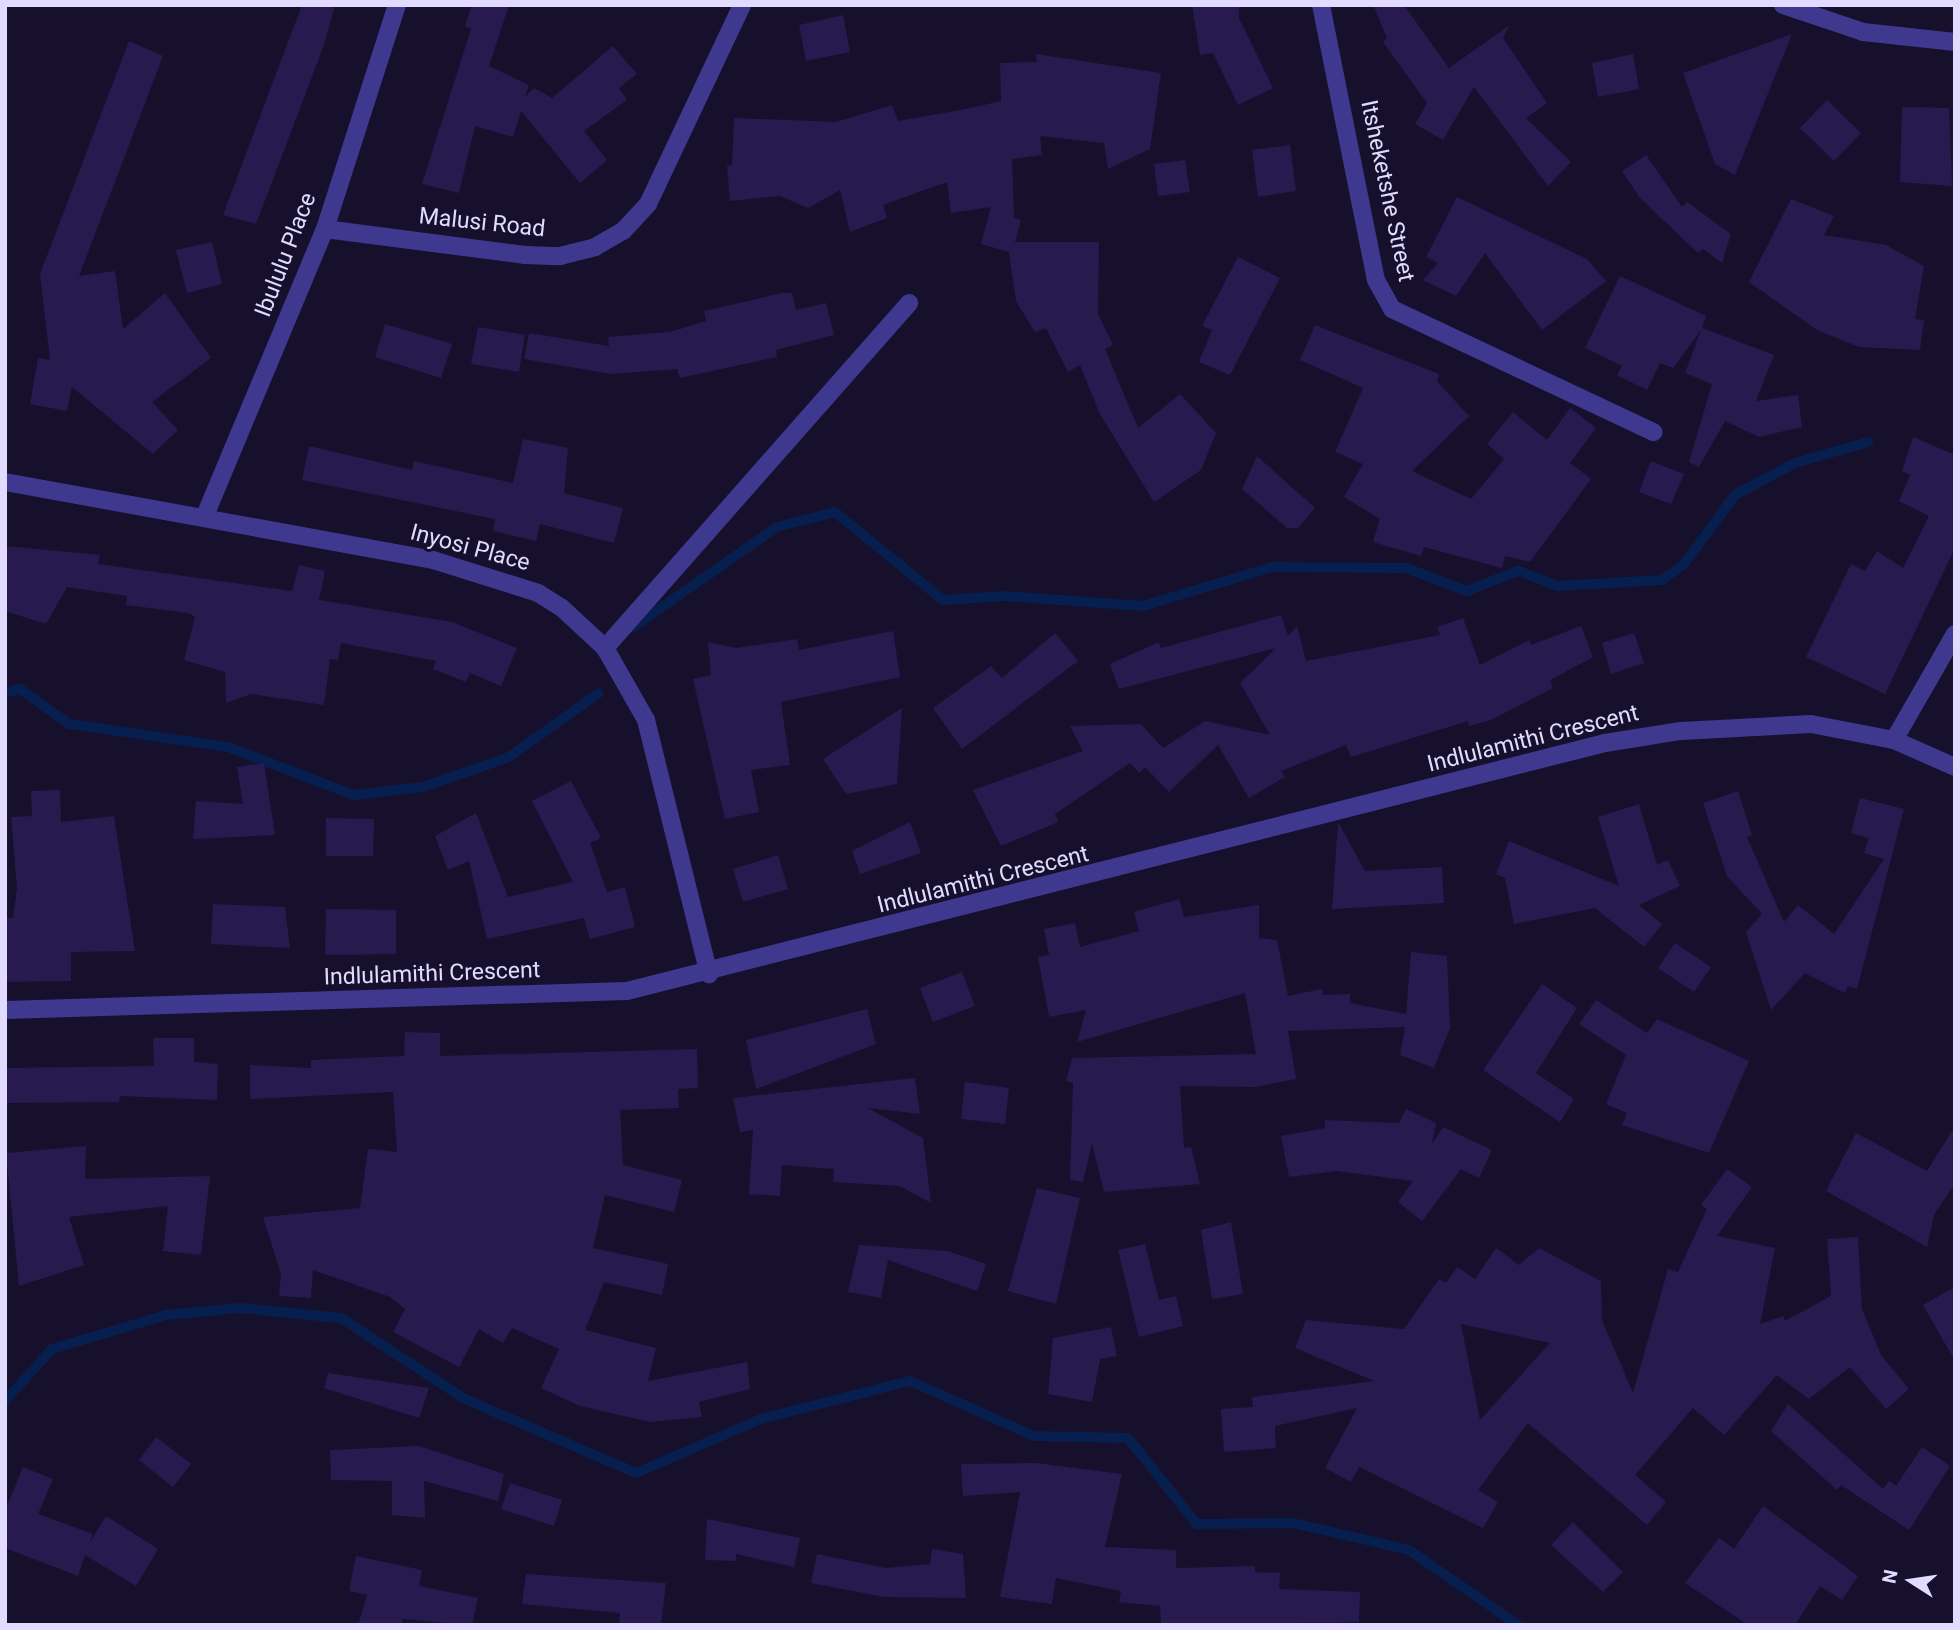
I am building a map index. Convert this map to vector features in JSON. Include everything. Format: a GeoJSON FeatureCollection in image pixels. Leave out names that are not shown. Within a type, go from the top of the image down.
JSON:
{"type":"FeatureCollection","features":[{"type":"Feature","properties":{"kind":"street","name":"Ibululu Place"},"geometry":{"type":"LineString","coordinates":[[204,518],[325,229],[397,5]]}},
{"type":"Feature","properties":{"kind":"street","name":"Malusi Road"},"geometry":{"type":"LineString","coordinates":[[325,229],[525,254],[561,256],[595,247],[623,231],[648,204],[742,5]]}},
{"type":"Feature","properties":{"kind":"street","name":"Itsheketshe Street"},"geometry":{"type":"LineString","coordinates":[[1321,5],[1376,280],[1392,309],[1653,432]]}},
{"type":"Feature","properties":{"kind":"street"},"geometry":{"type":"LineString","coordinates":[[1783,5],[1863,32],[1955,42]]}},
{"type":"Feature","properties":{"kind":"street"},"geometry":{"type":"LineString","coordinates":[[605,648],[909,303]]}},
{"type":"Feature","properties":{"kind":"street","name":"Inyosi Place"},"geometry":{"type":"LineString","coordinates":[[5,482],[481,572],[554,603],[605,648],[646,720],[709,974]]}},
{"type":"Feature","properties":{"kind":"street"},"geometry":{"type":"LineString","coordinates":[[1894,740],[1955,634]]}},
{"type":"Feature","properties":{"kind":"street","name":"Indlulamithi Crescent"},"geometry":{"type":"LineString","coordinates":[[5,1010],[600,992],[709,974],[1627,739],[1774,722],[1894,740],[1955,767]]}},
{"type":"Feature","properties":{"kind":"building"},"geometry":{"type":"Polygon","coordinates":[[[302,5],[335,5],[324,45],[256,224],[223,215],[302,5]]]}},
{"type":"Feature","properties":{"kind":"building"},"geometry":{"type":"Polygon","coordinates":[[[472,5],[509,5],[489,66],[529,85],[525,97],[534,88],[552,98],[613,46],[637,74],[619,88],[627,100],[584,131],[607,160],[580,183],[521,111],[513,137],[475,126],[459,193],[422,184],[471,29],[465,26],[472,5]]]}},
{"type":"Feature","properties":{"kind":"building"},"geometry":{"type":"Polygon","coordinates":[[[1192,5],[1239,5],[1239,18],[1273,88],[1238,105],[1213,53],[1200,55],[1192,5]]]}},
{"type":"Feature","properties":{"kind":"building"},"geometry":{"type":"Polygon","coordinates":[[[1373,5],[1404,5],[1449,68],[1510,25],[1503,38],[1547,103],[1526,118],[1571,162],[1548,186],[1474,87],[1443,140],[1415,124],[1427,103],[1383,42],[1387,38],[1373,5]]]}},
{"type":"Feature","properties":{"kind":"building"},"geometry":{"type":"Polygon","coordinates":[[[843,15],[850,52],[806,61],[799,25],[843,15]]]}},
{"type":"Feature","properties":{"kind":"building"},"geometry":{"type":"Polygon","coordinates":[[[1792,34],[1735,175],[1715,164],[1683,73],[1792,34]]]}},
{"type":"Feature","properties":{"kind":"building"},"geometry":{"type":"Polygon","coordinates":[[[129,41],[163,56],[79,276],[115,271],[123,329],[165,293],[211,358],[152,402],[178,430],[153,454],[72,387],[67,411],[30,404],[38,358],[50,360],[40,274],[129,41]]]}},
{"type":"Feature","properties":{"kind":"building"},"geometry":{"type":"Polygon","coordinates":[[[1036,54],[1161,73],[1150,149],[1108,169],[1104,143],[1040,136],[1042,155],[1012,159],[1014,218],[1021,220],[1015,242],[1099,242],[1098,314],[1113,345],[1105,349],[1138,428],[1180,394],[1216,433],[1201,470],[1154,502],[1100,414],[1080,365],[1068,372],[1046,328],[1035,332],[1016,301],[1009,252],[981,244],[991,207],[951,213],[947,182],[883,205],[887,218],[850,232],[840,190],[808,208],[780,196],[730,201],[727,166],[732,165],[734,118],[836,122],[892,105],[898,121],[966,109],[1001,101],[1000,63],[1037,62],[1036,54]]]}},
{"type":"Feature","properties":{"kind":"building"},"geometry":{"type":"Polygon","coordinates":[[[1633,54],[1639,89],[1598,97],[1592,63],[1633,54]]]}},
{"type":"Feature","properties":{"kind":"building"},"geometry":{"type":"Polygon","coordinates":[[[1827,100],[1861,133],[1834,161],[1800,128],[1827,100]]]}},
{"type":"Feature","properties":{"kind":"building"},"geometry":{"type":"Polygon","coordinates":[[[1902,107],[1949,108],[1952,186],[1900,182],[1902,107]]]}},
{"type":"Feature","properties":{"kind":"building"},"geometry":{"type":"Polygon","coordinates":[[[1290,145],[1296,191],[1258,197],[1252,150],[1290,145]]]}},
{"type":"Feature","properties":{"kind":"building"},"geometry":{"type":"Polygon","coordinates":[[[1646,155],[1682,207],[1687,202],[1731,234],[1722,263],[1703,249],[1698,253],[1640,198],[1622,171],[1646,155]]]}},
{"type":"Feature","properties":{"kind":"building"},"geometry":{"type":"Polygon","coordinates":[[[1185,160],[1190,192],[1158,196],[1154,164],[1185,160]]]}},
{"type":"Feature","properties":{"kind":"building"},"geometry":{"type":"Polygon","coordinates":[[[1457,197],[1587,259],[1606,281],[1542,330],[1485,253],[1456,296],[1423,280],[1438,263],[1426,257],[1457,197]]]}},
{"type":"Feature","properties":{"kind":"building"},"geometry":{"type":"Polygon","coordinates":[[[1791,199],[1834,216],[1824,235],[1886,245],[1924,266],[1915,319],[1924,320],[1920,350],[1859,347],[1817,330],[1749,282],[1791,199]]]}},
{"type":"Feature","properties":{"kind":"building"},"geometry":{"type":"Polygon","coordinates":[[[212,242],[222,284],[187,293],[176,250],[212,242]]]}},
{"type":"Feature","properties":{"kind":"building"},"geometry":{"type":"Polygon","coordinates":[[[1238,257],[1280,278],[1230,375],[1199,362],[1212,330],[1202,326],[1238,257]]]}},
{"type":"Feature","properties":{"kind":"building"},"geometry":{"type":"Polygon","coordinates":[[[1620,276],[1706,316],[1702,328],[1774,355],[1756,401],[1798,395],[1802,427],[1759,437],[1725,421],[1699,467],[1689,462],[1712,384],[1685,373],[1701,330],[1673,368],[1660,363],[1647,390],[1617,375],[1622,366],[1585,348],[1620,276]]]}},
{"type":"Feature","properties":{"kind":"building"},"geometry":{"type":"Polygon","coordinates":[[[792,293],[796,310],[826,303],[834,335],[776,350],[777,357],[680,378],[677,369],[611,374],[524,359],[529,333],[609,346],[608,337],[670,332],[706,321],[704,311],[792,293]]]}},
{"type":"Feature","properties":{"kind":"building"},"geometry":{"type":"Polygon","coordinates":[[[385,324],[452,344],[441,378],[375,357],[385,324]]]}},
{"type":"Feature","properties":{"kind":"building"},"geometry":{"type":"Polygon","coordinates":[[[1315,325],[1439,374],[1437,381],[1469,416],[1412,471],[1471,499],[1504,459],[1487,444],[1513,412],[1547,440],[1570,408],[1596,428],[1570,463],[1591,479],[1530,562],[1505,556],[1502,568],[1424,547],[1421,556],[1373,542],[1380,519],[1344,497],[1363,464],[1335,452],[1363,388],[1300,360],[1315,325]]]}},
{"type":"Feature","properties":{"kind":"building"},"geometry":{"type":"Polygon","coordinates":[[[478,327],[525,335],[519,372],[471,364],[478,327]]]}},
{"type":"Feature","properties":{"kind":"building"},"geometry":{"type":"Polygon","coordinates":[[[1913,437],[1955,455],[1955,548],[1885,694],[1806,657],[1851,564],[1865,571],[1877,551],[1903,568],[1929,516],[1899,501],[1910,475],[1902,471],[1913,437]]]}},
{"type":"Feature","properties":{"kind":"building"},"geometry":{"type":"Polygon","coordinates":[[[523,439],[568,448],[564,493],[623,508],[614,543],[540,524],[536,541],[493,531],[495,519],[302,480],[309,446],[412,470],[414,461],[513,483],[523,439]]]}},
{"type":"Feature","properties":{"kind":"building"},"geometry":{"type":"Polygon","coordinates":[[[1257,456],[1315,508],[1298,528],[1287,528],[1242,489],[1257,456]]]}},
{"type":"Feature","properties":{"kind":"building"},"geometry":{"type":"Polygon","coordinates":[[[1651,461],[1684,474],[1671,504],[1639,492],[1651,461]]]}},
{"type":"Feature","properties":{"kind":"building"},"geometry":{"type":"Polygon","coordinates":[[[5,546],[100,555],[98,564],[292,591],[299,565],[325,571],[319,600],[452,622],[517,648],[501,686],[470,673],[466,682],[433,669],[436,661],[341,643],[338,660],[330,659],[324,705],[251,694],[226,703],[225,672],[184,660],[195,617],[188,613],[126,605],[127,596],[67,587],[46,624],[5,611],[5,546]]]}},
{"type":"Feature","properties":{"kind":"building"},"geometry":{"type":"Polygon","coordinates":[[[1281,615],[1288,636],[1297,626],[1306,661],[1440,635],[1437,627],[1463,618],[1480,665],[1529,640],[1531,645],[1581,626],[1593,657],[1550,680],[1553,688],[1491,720],[1469,726],[1468,721],[1351,757],[1346,745],[1281,771],[1285,777],[1249,798],[1218,745],[1169,792],[1145,767],[1139,773],[1130,763],[1055,814],[1058,822],[1001,846],[973,790],[1083,751],[1070,726],[1141,724],[1163,748],[1205,721],[1270,735],[1240,683],[1276,648],[1119,689],[1110,664],[1159,642],[1161,648],[1281,615]]]}},
{"type":"Feature","properties":{"kind":"building"},"geometry":{"type":"Polygon","coordinates":[[[893,631],[900,677],[781,702],[790,765],[751,770],[759,812],[725,819],[693,679],[711,675],[708,642],[736,648],[797,639],[799,650],[893,631]]]}},
{"type":"Feature","properties":{"kind":"building"},"geometry":{"type":"Polygon","coordinates":[[[1055,633],[1078,661],[962,749],[933,708],[991,666],[1002,678],[1055,633]]]}},
{"type":"Feature","properties":{"kind":"building"},"geometry":{"type":"Polygon","coordinates":[[[1634,633],[1644,663],[1611,674],[1602,643],[1634,633]]]}},
{"type":"Feature","properties":{"kind":"building"},"geometry":{"type":"Polygon","coordinates":[[[902,708],[897,784],[846,794],[823,759],[902,708]]]}},
{"type":"Feature","properties":{"kind":"building"},"geometry":{"type":"Polygon","coordinates":[[[264,763],[275,835],[193,839],[196,801],[243,804],[237,767],[264,763]]]}},
{"type":"Feature","properties":{"kind":"building"},"geometry":{"type":"Polygon","coordinates":[[[571,781],[601,838],[590,843],[607,892],[625,887],[635,927],[590,939],[584,918],[487,939],[469,861],[448,870],[435,836],[476,813],[508,897],[573,882],[532,801],[571,781]]]}},
{"type":"Feature","properties":{"kind":"building"},"geometry":{"type":"Polygon","coordinates":[[[60,790],[61,822],[114,816],[135,951],[71,952],[71,981],[5,982],[5,918],[13,918],[17,888],[11,817],[32,816],[31,791],[60,790]]]}},
{"type":"Feature","properties":{"kind":"building"},"geometry":{"type":"Polygon","coordinates":[[[1738,791],[1752,835],[1747,837],[1784,922],[1798,905],[1834,934],[1884,859],[1864,853],[1869,838],[1851,833],[1860,798],[1904,809],[1857,989],[1848,986],[1845,993],[1805,973],[1771,1010],[1746,932],[1762,914],[1727,876],[1703,803],[1738,791]]]}},
{"type":"Feature","properties":{"kind":"building"},"geometry":{"type":"Polygon","coordinates":[[[1639,804],[1657,865],[1668,860],[1680,886],[1639,905],[1662,924],[1644,947],[1595,908],[1514,924],[1505,878],[1496,874],[1509,841],[1619,886],[1598,817],[1639,804]]]}},
{"type":"Feature","properties":{"kind":"building"},"geometry":{"type":"Polygon","coordinates":[[[326,818],[374,819],[373,856],[326,856],[326,818]]]}},
{"type":"Feature","properties":{"kind":"building"},"geometry":{"type":"Polygon","coordinates":[[[910,822],[921,853],[860,874],[852,851],[910,822]]]}},
{"type":"Feature","properties":{"kind":"building"},"geometry":{"type":"Polygon","coordinates":[[[1338,822],[1365,871],[1442,867],[1444,903],[1332,909],[1338,822]]]}},
{"type":"Feature","properties":{"kind":"building"},"geometry":{"type":"Polygon","coordinates":[[[778,855],[788,889],[743,902],[733,869],[778,855]]]}},
{"type":"Feature","properties":{"kind":"building"},"geometry":{"type":"Polygon","coordinates":[[[1179,899],[1184,917],[1259,905],[1259,938],[1277,940],[1288,996],[1322,989],[1323,995],[1350,994],[1350,1003],[1406,1014],[1411,952],[1447,956],[1450,1028],[1434,1068],[1400,1055],[1405,1027],[1288,1031],[1296,1079],[1255,1087],[1180,1086],[1184,1148],[1191,1147],[1200,1184],[1104,1192],[1092,1143],[1083,1182],[1070,1180],[1073,1083],[1066,1081],[1072,1058],[1256,1054],[1245,993],[1077,1042],[1086,1010],[1049,1017],[1038,957],[1049,955],[1044,929],[1075,923],[1080,947],[1139,931],[1134,912],[1179,899]]]}},
{"type":"Feature","properties":{"kind":"building"},"geometry":{"type":"Polygon","coordinates":[[[213,904],[285,907],[290,948],[211,944],[213,904]]]}},
{"type":"Feature","properties":{"kind":"building"},"geometry":{"type":"Polygon","coordinates":[[[326,909],[396,910],[396,954],[325,955],[326,909]]]}},
{"type":"Feature","properties":{"kind":"building"},"geometry":{"type":"Polygon","coordinates":[[[1675,943],[1711,967],[1694,992],[1658,968],[1675,943]]]}},
{"type":"Feature","properties":{"kind":"building"},"geometry":{"type":"Polygon","coordinates":[[[962,972],[975,1006],[933,1022],[920,988],[962,972]]]}},
{"type":"Feature","properties":{"kind":"building"},"geometry":{"type":"Polygon","coordinates":[[[1542,984],[1577,1008],[1536,1073],[1574,1099],[1560,1122],[1483,1070],[1542,984]]]}},
{"type":"Feature","properties":{"kind":"building"},"geometry":{"type":"Polygon","coordinates":[[[1596,1000],[1647,1033],[1657,1019],[1749,1061],[1709,1153],[1622,1125],[1627,1113],[1606,1104],[1626,1055],[1579,1024],[1596,1000]]]}},
{"type":"Feature","properties":{"kind":"building"},"geometry":{"type":"Polygon","coordinates":[[[867,1009],[876,1044],[756,1089],[746,1040],[867,1009]]]}},
{"type":"Feature","properties":{"kind":"building"},"geometry":{"type":"Polygon","coordinates":[[[405,1032],[440,1033],[440,1056],[697,1049],[698,1088],[678,1089],[679,1108],[620,1110],[623,1165],[682,1180],[674,1212],[605,1195],[593,1248],[668,1264],[662,1295],[604,1282],[585,1330],[656,1348],[648,1381],[747,1362],[750,1389],[699,1402],[702,1417],[650,1422],[580,1406],[541,1388],[559,1349],[512,1328],[503,1343],[479,1329],[459,1367],[393,1332],[405,1309],[390,1297],[313,1270],[311,1298],[279,1296],[281,1274],[263,1217],[360,1208],[368,1149],[397,1152],[393,1092],[250,1099],[250,1065],[311,1068],[311,1060],[404,1056],[405,1032]]]}},
{"type":"Feature","properties":{"kind":"building"},"geometry":{"type":"Polygon","coordinates":[[[153,1038],[194,1038],[194,1062],[218,1064],[217,1100],[120,1096],[119,1102],[5,1103],[5,1068],[154,1066],[153,1038]]]}},
{"type":"Feature","properties":{"kind":"building"},"geometry":{"type":"Polygon","coordinates":[[[915,1078],[920,1114],[868,1108],[923,1138],[931,1203],[900,1186],[833,1182],[834,1169],[782,1165],[780,1196],[749,1194],[753,1130],[740,1132],[733,1098],[915,1078]]]}},
{"type":"Feature","properties":{"kind":"building"},"geometry":{"type":"Polygon","coordinates":[[[965,1082],[1009,1088],[1005,1124],[961,1119],[965,1082]]]}},
{"type":"Feature","properties":{"kind":"building"},"geometry":{"type":"Polygon","coordinates":[[[1406,1109],[1436,1123],[1432,1144],[1443,1127],[1492,1150],[1479,1178],[1461,1169],[1422,1221],[1398,1202],[1413,1181],[1337,1171],[1289,1177],[1281,1136],[1325,1128],[1325,1120],[1399,1123],[1406,1109]]]}},
{"type":"Feature","properties":{"kind":"building"},"geometry":{"type":"Polygon","coordinates":[[[1955,1126],[1955,1183],[1934,1215],[1927,1247],[1826,1191],[1856,1133],[1927,1171],[1955,1126]]]}},
{"type":"Feature","properties":{"kind":"building"},"geometry":{"type":"Polygon","coordinates":[[[86,1146],[85,1179],[210,1176],[201,1255],[163,1251],[168,1206],[69,1217],[84,1265],[19,1286],[6,1153],[86,1146]]]}},
{"type":"Feature","properties":{"kind":"building"},"geometry":{"type":"Polygon","coordinates":[[[1727,1169],[1752,1187],[1717,1236],[1775,1248],[1760,1324],[1783,1316],[1785,1321],[1831,1296],[1827,1239],[1858,1237],[1862,1309],[1881,1355],[1909,1389],[1886,1409],[1850,1367],[1809,1399],[1777,1375],[1724,1435],[1693,1408],[1635,1475],[1666,1502],[1647,1525],[1528,1423],[1478,1490],[1498,1502],[1483,1528],[1359,1467],[1351,1482],[1325,1468],[1357,1408],[1275,1426],[1276,1448],[1224,1452],[1221,1409],[1253,1407],[1252,1397],[1374,1381],[1295,1348],[1306,1320],[1404,1329],[1439,1279],[1446,1283],[1457,1267],[1475,1279],[1496,1248],[1519,1265],[1539,1248],[1601,1281],[1602,1320],[1633,1393],[1668,1269],[1678,1272],[1707,1209],[1701,1205],[1727,1169]],[[1461,1324],[1480,1420],[1550,1343],[1461,1324]]]}},
{"type":"Feature","properties":{"kind":"building"},"geometry":{"type":"Polygon","coordinates":[[[1037,1188],[1080,1198],[1056,1304],[1008,1291],[1037,1188]]]}},
{"type":"Feature","properties":{"kind":"building"},"geometry":{"type":"Polygon","coordinates":[[[1231,1222],[1243,1294],[1212,1299],[1201,1230],[1231,1222]]]}},
{"type":"Feature","properties":{"kind":"building"},"geometry":{"type":"Polygon","coordinates":[[[1145,1244],[1159,1300],[1176,1296],[1183,1326],[1139,1337],[1118,1250],[1145,1244]]]}},
{"type":"Feature","properties":{"kind":"building"},"geometry":{"type":"Polygon","coordinates":[[[859,1245],[948,1251],[986,1264],[977,1291],[888,1260],[881,1298],[848,1292],[859,1245]]]}},
{"type":"Feature","properties":{"kind":"building"},"geometry":{"type":"Polygon","coordinates":[[[1955,1287],[1955,1361],[1923,1305],[1955,1287]]]}},
{"type":"Feature","properties":{"kind":"building"},"geometry":{"type":"Polygon","coordinates":[[[1111,1327],[1117,1356],[1100,1359],[1092,1402],[1048,1394],[1053,1338],[1111,1327]]]}},
{"type":"Feature","properties":{"kind":"building"},"geometry":{"type":"Polygon","coordinates":[[[328,1373],[429,1388],[419,1418],[324,1388],[328,1373]]]}},
{"type":"Feature","properties":{"kind":"building"},"geometry":{"type":"Polygon","coordinates":[[[1788,1404],[1883,1489],[1889,1481],[1896,1486],[1922,1447],[1950,1466],[1909,1530],[1841,1485],[1837,1490],[1771,1431],[1788,1404]]]}},
{"type":"Feature","properties":{"kind":"building"},"geometry":{"type":"Polygon","coordinates":[[[156,1437],[191,1464],[173,1487],[139,1460],[156,1437]]]}},
{"type":"Feature","properties":{"kind":"building"},"geometry":{"type":"Polygon","coordinates":[[[419,1446],[504,1474],[498,1501],[424,1481],[425,1518],[392,1515],[392,1481],[331,1480],[330,1450],[419,1446]]]}},
{"type":"Feature","properties":{"kind":"building"},"geometry":{"type":"Polygon","coordinates":[[[1036,1463],[1122,1474],[1105,1547],[1176,1550],[1176,1568],[1255,1566],[1255,1572],[1280,1573],[1279,1589],[1360,1592],[1359,1622],[1161,1625],[1160,1606],[1119,1602],[1121,1591],[1056,1578],[1052,1604],[1000,1597],[1020,1492],[963,1496],[961,1464],[1036,1463]]]}},
{"type":"Feature","properties":{"kind":"building"},"geometry":{"type":"Polygon","coordinates":[[[23,1467],[53,1479],[38,1514],[93,1534],[89,1544],[106,1516],[158,1549],[136,1586],[85,1555],[78,1576],[5,1548],[5,1511],[23,1467]]]}},
{"type":"Feature","properties":{"kind":"building"},"geometry":{"type":"Polygon","coordinates":[[[510,1483],[562,1500],[554,1526],[501,1509],[510,1483]]]}},
{"type":"Feature","properties":{"kind":"building"},"geometry":{"type":"Polygon","coordinates":[[[1763,1506],[1858,1576],[1842,1600],[1820,1586],[1795,1625],[1748,1625],[1685,1583],[1719,1538],[1734,1549],[1763,1506]]]}},
{"type":"Feature","properties":{"kind":"building"},"geometry":{"type":"Polygon","coordinates":[[[707,1519],[800,1538],[794,1567],[736,1554],[736,1561],[705,1560],[707,1519]]]}},
{"type":"Feature","properties":{"kind":"building"},"geometry":{"type":"Polygon","coordinates":[[[1573,1522],[1623,1572],[1603,1592],[1551,1545],[1573,1522]]]}},
{"type":"Feature","properties":{"kind":"building"},"geometry":{"type":"Polygon","coordinates":[[[932,1549],[963,1554],[966,1598],[884,1597],[811,1583],[817,1554],[886,1568],[930,1564],[932,1549]]]}},
{"type":"Feature","properties":{"kind":"building"},"geometry":{"type":"Polygon","coordinates":[[[356,1556],[422,1570],[419,1586],[478,1598],[472,1625],[403,1619],[401,1625],[358,1625],[367,1595],[349,1591],[356,1556]]]}},
{"type":"Feature","properties":{"kind":"building"},"geometry":{"type":"Polygon","coordinates":[[[526,1574],[666,1583],[661,1625],[619,1625],[620,1613],[522,1604],[526,1574]]]}},
{"type":"Feature","properties":{"kind":"waterway"},"geometry":{"type":"LineString","coordinates":[[632,628],[777,527],[835,512],[943,600],[1004,596],[1143,606],[1272,567],[1406,568],[1467,591],[1518,571],[1558,586],[1662,580],[1683,565],[1735,495],[1795,463],[1868,442]]}},
{"type":"Feature","properties":{"kind":"waterway"},"geometry":{"type":"LineString","coordinates":[[5,693],[20,689],[69,724],[228,747],[354,795],[423,787],[509,757],[599,693]]}},
{"type":"Feature","properties":{"kind":"waterway"},"geometry":{"type":"LineString","coordinates":[[5,1401],[52,1349],[166,1315],[240,1308],[341,1318],[465,1399],[636,1473],[761,1419],[910,1381],[1034,1436],[1128,1438],[1197,1524],[1293,1523],[1409,1550],[1518,1625]]}}]}
